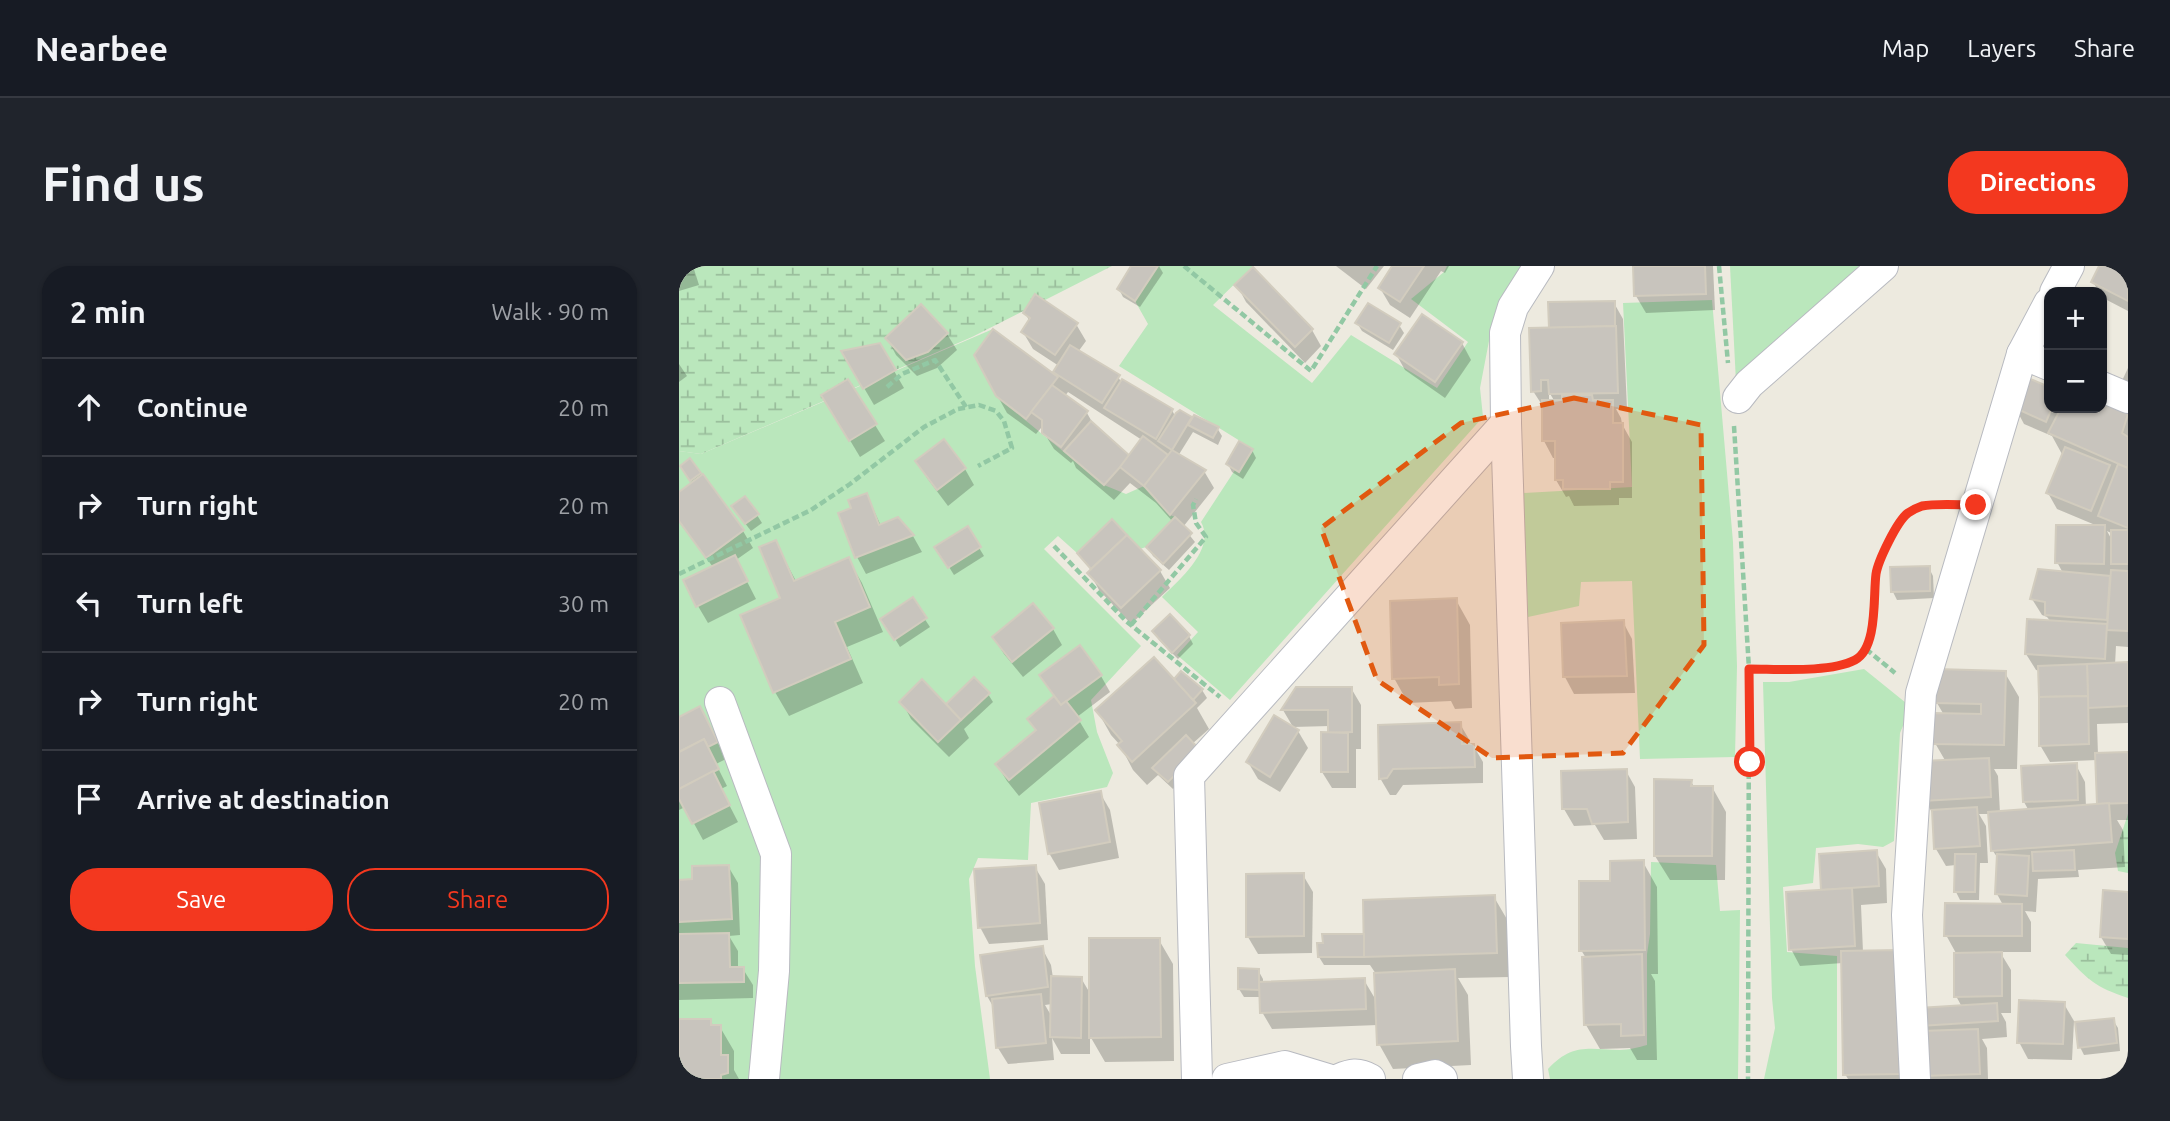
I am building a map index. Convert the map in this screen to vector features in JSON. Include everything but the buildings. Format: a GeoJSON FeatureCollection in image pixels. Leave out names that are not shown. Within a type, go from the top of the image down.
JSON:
{"type":"FeatureCollection","features":[{"type":"Feature","properties":{"kind":"street"},"geometry":{"type":"LineString","coordinates":[[1528,1079],[1505,333],[1513,307],[1539,266]]}},
{"type":"Feature","properties":{"kind":"street"},"geometry":{"type":"LineString","coordinates":[[1734,384],[1749,384],[1882,266]]}},
{"type":"Feature","properties":{"kind":"street"},"geometry":{"type":"LineString","coordinates":[[2058,287],[2069,266]]}},
{"type":"Feature","properties":{"kind":"street"},"geometry":{"type":"LineString","coordinates":[[1915,1079],[1907,915],[1921,693],[2022,354],[2044,312]]}},
{"type":"Feature","properties":{"kind":"street"},"geometry":{"type":"LineString","coordinates":[[2022,354],[2044,363]]}},
{"type":"Feature","properties":{"kind":"street"},"geometry":{"type":"LineString","coordinates":[[2107,389],[2128,398]]}},
{"type":"Feature","properties":{"kind":"street"},"geometry":{"type":"LineString","coordinates":[[1197,1079],[1189,776],[1506,423]]}},
{"type":"Feature","properties":{"kind":"street"},"geometry":{"type":"LineString","coordinates":[[720,702],[776,854],[774,971],[764,1079]]}},
{"type":"Feature","properties":{"kind":"street"},"geometry":{"type":"LineString","coordinates":[[1503,1079],[1526,1046]]}},
{"type":"Feature","properties":{"kind":"street"},"geometry":{"type":"LineString","coordinates":[[1227,1079],[1285,1066],[1328,1079]]}},
{"type":"Feature","properties":{"kind":"street"},"geometry":{"type":"LineString","coordinates":[[1339,1079],[1352,1074],[1364,1075],[1370,1079]]}},
{"type":"Feature","properties":{"kind":"street"},"geometry":{"type":"LineString","coordinates":[[1418,1079],[1435,1075],[1442,1079]]}},
{"type":"Feature","properties":{"kind":"path"},"geometry":{"type":"LineString","coordinates":[[1184,266],[1311,370],[1377,266]]}},
{"type":"Feature","properties":{"kind":"path"},"geometry":{"type":"LineString","coordinates":[[1719,266],[1734,384],[1733,409],[1749,669],[1748,1079]]}},
{"type":"Feature","properties":{"kind":"path"},"geometry":{"type":"LineString","coordinates":[[887,387],[902,374],[935,360],[966,407]]}},
{"type":"Feature","properties":{"kind":"path"},"geometry":{"type":"LineString","coordinates":[[679,575],[811,510],[850,484],[924,427],[958,409],[979,405],[996,411],[1004,421],[1012,448],[978,466]]}},
{"type":"Feature","properties":{"kind":"path"},"geometry":{"type":"LineString","coordinates":[[1131,625],[1206,537],[1196,523],[1193,505],[1196,499]]}},
{"type":"Feature","properties":{"kind":"path"},"geometry":{"type":"LineString","coordinates":[[1749,669],[1824,668],[1856,660],[1866,649],[1871,629],[1876,605],[1876,573],[1889,540],[1907,513],[1923,506],[1976,505]]}},
{"type":"Feature","properties":{"kind":"path"},"geometry":{"type":"LineString","coordinates":[[1054,546],[1131,625],[1242,716]]}},
{"type":"Feature","properties":{"kind":"highlighted area"},"geometry":{"type":"Polygon","coordinates":[[[1574,398],[1701,425],[1704,645],[1623,753],[1492,758],[1377,680],[1321,528],[1461,423],[1574,398]]]}},
{"type":"Feature","properties":{"kind":"green space"},"geometry":{"type":"Polygon","coordinates":[[[679,266],[1112,266],[972,337],[701,454],[679,451],[679,266]]]}},
{"type":"Feature","properties":{"kind":"green space"},"geometry":{"type":"Polygon","coordinates":[[[1158,266],[1253,266],[1213,305],[1312,383],[1351,335],[1437,388],[1468,342],[1411,299],[1444,272],[1447,266],[1524,266],[1493,320],[1480,388],[1483,417],[1230,700],[1177,655],[1198,632],[1162,597],[1194,563],[1204,543],[1201,522],[1235,470],[1239,472],[1253,449],[1119,366],[1148,324],[1135,301],[1158,266]]]}},
{"type":"Feature","properties":{"kind":"green space"},"geometry":{"type":"Polygon","coordinates":[[[1730,266],[1859,266],[1736,382],[1730,266]]]}},
{"type":"Feature","properties":{"kind":"green space"},"geometry":{"type":"Polygon","coordinates":[[[1712,300],[1733,542],[1737,666],[1735,757],[1640,759],[1632,581],[1581,582],[1579,606],[1528,617],[1523,493],[1632,487],[1623,303],[1712,300]]]}},
{"type":"Feature","properties":{"kind":"green space"},"geometry":{"type":"Polygon","coordinates":[[[993,329],[974,355],[996,396],[1104,485],[1126,494],[1144,486],[1170,515],[1175,517],[1146,547],[1140,549],[1112,519],[1077,553],[1058,536],[1044,549],[1141,646],[1091,700],[1097,732],[1113,773],[1107,787],[1031,803],[1028,860],[978,858],[969,879],[975,966],[990,1079],[679,1079],[679,451],[701,454],[993,329]]]}},
{"type":"Feature","properties":{"kind":"green space"},"geometry":{"type":"Polygon","coordinates":[[[1864,669],[1911,707],[1900,733],[1894,841],[1883,847],[1858,844],[1816,848],[1813,883],[1783,887],[1787,952],[1837,956],[1837,1079],[1764,1079],[1775,1028],[1763,682],[1789,682],[1864,669]]]}},
{"type":"Feature","properties":{"kind":"green space"},"geometry":{"type":"Polygon","coordinates":[[[2128,814],[2128,873],[2118,871],[2115,853],[2128,814]]]}},
{"type":"Feature","properties":{"kind":"green space"},"geometry":{"type":"Polygon","coordinates":[[[1651,862],[1716,865],[1720,911],[1740,910],[1738,1079],[1550,1079],[1548,1069],[1573,1051],[1623,1050],[1647,1045],[1651,862]]]}},
{"type":"Feature","properties":{"kind":"green space"},"geometry":{"type":"Polygon","coordinates":[[[2076,943],[2128,948],[2128,998],[2100,986],[2073,964],[2065,955],[2076,943]]]}},
{"type":"Feature","properties":{"kind":"route"},"geometry":{"type":"LineString","coordinates":[[1750,762],[1749,669],[1824,668],[1856,660],[1866,649],[1871,629],[1876,605],[1876,573],[1889,540],[1907,513],[1923,506],[1976,505]]}}]}
